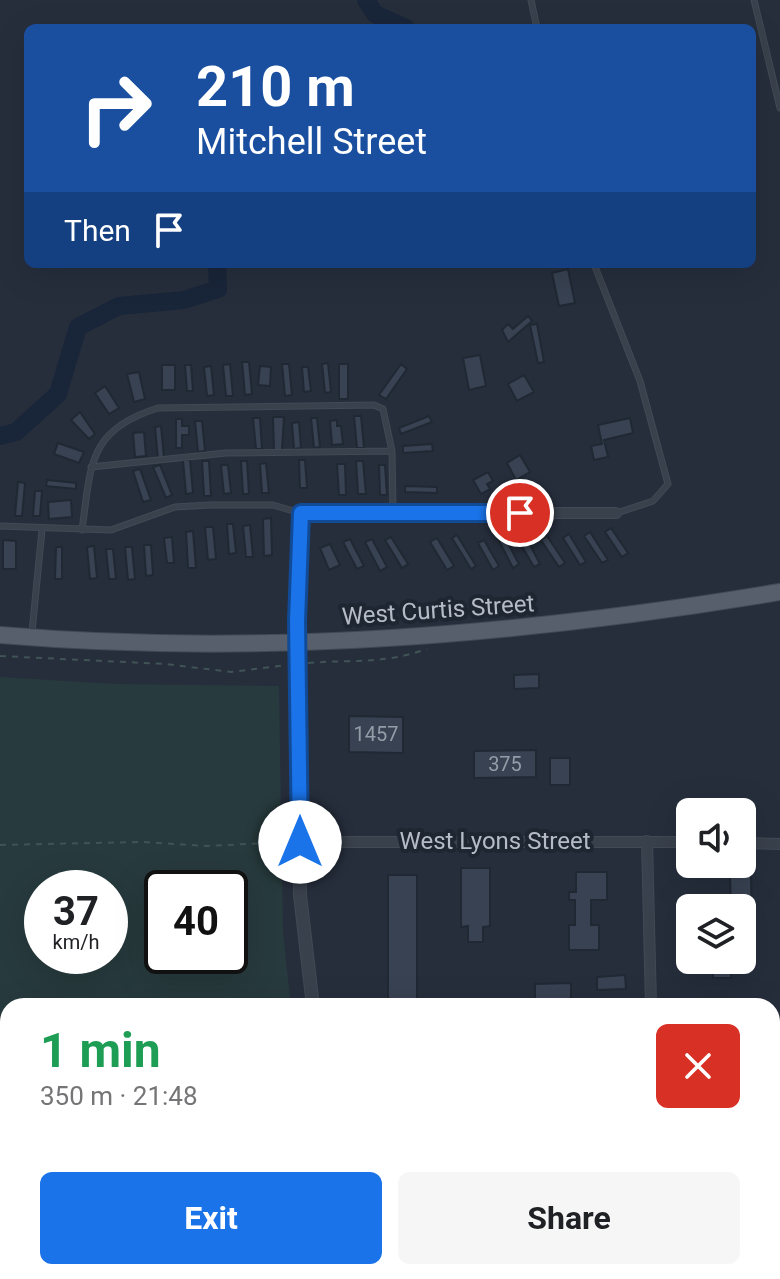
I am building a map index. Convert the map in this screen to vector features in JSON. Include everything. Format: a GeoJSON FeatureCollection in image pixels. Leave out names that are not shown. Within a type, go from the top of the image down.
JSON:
{"type":"FeatureCollection","features":[{"type":"Feature","properties":{"kind":"main road","name":"West Curtis Street"},"geometry":{"type":"LineString","coordinates":[[0,635],[176,644],[381,641],[547,627],[780,592]]}},
{"type":"Feature","properties":{"kind":"street"},"geometry":{"type":"LineString","coordinates":[[312,998],[300,895],[297,641],[301,513],[616,513]]}},
{"type":"Feature","properties":{"kind":"street"},"geometry":{"type":"LineString","coordinates":[[647,841],[651,998]]}},
{"type":"Feature","properties":{"kind":"street","name":"West Lyons Street"},"geometry":{"type":"LineString","coordinates":[[300,842],[676,842]]}},
{"type":"Feature","properties":{"kind":"street"},"geometry":{"type":"LineString","coordinates":[[756,843],[780,844]]}},
{"type":"Feature","properties":{"kind":"lane"},"geometry":{"type":"LineString","coordinates":[[531,0],[536,24]]}},
{"type":"Feature","properties":{"kind":"lane"},"geometry":{"type":"LineString","coordinates":[[754,0],[780,108]]}},
{"type":"Feature","properties":{"kind":"lane"},"geometry":{"type":"LineString","coordinates":[[596,268],[640,381],[668,484],[653,501],[616,513]]}},
{"type":"Feature","properties":{"kind":"lane"},"geometry":{"type":"LineString","coordinates":[[82,530],[90,467],[99,447],[129,417],[158,408],[374,405],[383,409],[392,451],[393,513]]}},
{"type":"Feature","properties":{"kind":"lane"},"geometry":{"type":"LineString","coordinates":[[90,467],[226,453],[392,451]]}},
{"type":"Feature","properties":{"kind":"lane"},"geometry":{"type":"LineString","coordinates":[[0,526],[42,530],[111,530],[175,507],[273,505],[301,513]]}},
{"type":"Feature","properties":{"kind":"lane"},"geometry":{"type":"LineString","coordinates":[[32,638],[42,530]]}},
{"type":"Feature","properties":{"kind":"path"},"geometry":{"type":"LineString","coordinates":[[0,845],[142,842],[207,846],[300,842]]}},
{"type":"Feature","properties":{"kind":"shaded area"},"geometry":{"type":"Polygon","coordinates":[[[0,677],[116,684],[279,686],[283,933],[290,998],[0,998],[0,677]]]}},
{"type":"Feature","properties":{"kind":"building"},"geometry":{"type":"Polygon","coordinates":[[[568,269],[575,303],[559,306],[552,273],[568,269]]]}},
{"type":"Feature","properties":{"kind":"building"},"geometry":{"type":"Polygon","coordinates":[[[528,316],[532,321],[508,342],[502,330],[508,324],[513,329],[528,316]]]}},
{"type":"Feature","properties":{"kind":"building"},"geometry":{"type":"Polygon","coordinates":[[[537,324],[544,362],[538,363],[530,325],[537,324]]]}},
{"type":"Feature","properties":{"kind":"building"},"geometry":{"type":"Polygon","coordinates":[[[480,355],[486,386],[469,390],[463,358],[480,355]]]}},
{"type":"Feature","properties":{"kind":"building"},"geometry":{"type":"Polygon","coordinates":[[[242,362],[249,362],[252,394],[245,395],[242,362]]]}},
{"type":"Feature","properties":{"kind":"building"},"geometry":{"type":"Polygon","coordinates":[[[328,363],[331,392],[325,393],[322,364],[328,363]]]}},
{"type":"Feature","properties":{"kind":"building"},"geometry":{"type":"Polygon","coordinates":[[[230,364],[233,396],[226,396],[223,365],[230,364]]]}},
{"type":"Feature","properties":{"kind":"building"},"geometry":{"type":"Polygon","coordinates":[[[282,364],[289,364],[292,395],[285,396],[282,364]]]}},
{"type":"Feature","properties":{"kind":"building"},"geometry":{"type":"Polygon","coordinates":[[[339,364],[348,364],[348,399],[339,399],[339,364]]]}},
{"type":"Feature","properties":{"kind":"building"},"geometry":{"type":"Polygon","coordinates":[[[401,364],[407,369],[386,399],[379,395],[401,364]]]}},
{"type":"Feature","properties":{"kind":"building"},"geometry":{"type":"Polygon","coordinates":[[[162,365],[175,365],[175,390],[162,390],[162,365]]]}},
{"type":"Feature","properties":{"kind":"building"},"geometry":{"type":"Polygon","coordinates":[[[185,365],[191,365],[193,391],[187,391],[185,365]]]}},
{"type":"Feature","properties":{"kind":"building"},"geometry":{"type":"Polygon","coordinates":[[[211,366],[214,395],[207,396],[204,367],[211,366]]]}},
{"type":"Feature","properties":{"kind":"building"},"geometry":{"type":"Polygon","coordinates":[[[260,366],[271,367],[270,386],[258,385],[260,366]]]}},
{"type":"Feature","properties":{"kind":"building"},"geometry":{"type":"Polygon","coordinates":[[[302,367],[308,367],[311,391],[304,392],[302,367]]]}},
{"type":"Feature","properties":{"kind":"building"},"geometry":{"type":"Polygon","coordinates":[[[139,372],[145,399],[134,402],[127,374],[139,372]]]}},
{"type":"Feature","properties":{"kind":"building"},"geometry":{"type":"Polygon","coordinates":[[[524,375],[534,392],[517,401],[508,384],[524,375]]]}},
{"type":"Feature","properties":{"kind":"building"},"geometry":{"type":"Polygon","coordinates":[[[105,386],[119,408],[109,414],[95,393],[105,386]]]}},
{"type":"Feature","properties":{"kind":"building"},"geometry":{"type":"Polygon","coordinates":[[[80,412],[95,434],[89,439],[71,420],[80,412]]]}},
{"type":"Feature","properties":{"kind":"building"},"geometry":{"type":"Polygon","coordinates":[[[354,416],[361,416],[364,448],[357,448],[354,416]]]}},
{"type":"Feature","properties":{"kind":"building"},"geometry":{"type":"Polygon","coordinates":[[[429,416],[432,422],[401,434],[399,428],[429,416]]]}},
{"type":"Feature","properties":{"kind":"building"},"geometry":{"type":"Polygon","coordinates":[[[273,417],[284,417],[282,450],[274,451],[273,417]]]}},
{"type":"Feature","properties":{"kind":"building"},"geometry":{"type":"Polygon","coordinates":[[[253,418],[260,418],[262,449],[256,449],[253,418]]]}},
{"type":"Feature","properties":{"kind":"building"},"geometry":{"type":"Polygon","coordinates":[[[311,418],[317,418],[320,447],[314,448],[311,418]]]}},
{"type":"Feature","properties":{"kind":"building"},"geometry":{"type":"Polygon","coordinates":[[[630,418],[633,433],[604,440],[608,457],[594,460],[591,446],[602,444],[598,425],[630,418]]]}},
{"type":"Feature","properties":{"kind":"building"},"geometry":{"type":"Polygon","coordinates":[[[176,419],[182,419],[182,426],[189,426],[189,435],[182,435],[182,448],[176,448],[176,419]]]}},
{"type":"Feature","properties":{"kind":"building"},"geometry":{"type":"Polygon","coordinates":[[[337,420],[337,426],[341,426],[343,444],[332,445],[330,421],[337,420]]]}},
{"type":"Feature","properties":{"kind":"building"},"geometry":{"type":"Polygon","coordinates":[[[195,421],[202,421],[205,451],[198,452],[195,421]]]}},
{"type":"Feature","properties":{"kind":"building"},"geometry":{"type":"Polygon","coordinates":[[[299,422],[301,448],[294,449],[292,423],[299,422]]]}},
{"type":"Feature","properties":{"kind":"building"},"geometry":{"type":"Polygon","coordinates":[[[161,426],[164,458],[158,459],[155,427],[161,426]]]}},
{"type":"Feature","properties":{"kind":"building"},"geometry":{"type":"Polygon","coordinates":[[[144,432],[146,456],[135,457],[133,433],[144,432]]]}},
{"type":"Feature","properties":{"kind":"building"},"geometry":{"type":"Polygon","coordinates":[[[58,443],[84,452],[79,463],[54,454],[58,443]]]}},
{"type":"Feature","properties":{"kind":"building"},"geometry":{"type":"Polygon","coordinates":[[[432,444],[433,451],[403,453],[403,446],[432,444]]]}},
{"type":"Feature","properties":{"kind":"building"},"geometry":{"type":"Polygon","coordinates":[[[520,455],[530,472],[516,480],[507,463],[520,455]]]}},
{"type":"Feature","properties":{"kind":"building"},"geometry":{"type":"Polygon","coordinates":[[[183,460],[190,460],[193,493],[186,494],[183,460]]]}},
{"type":"Feature","properties":{"kind":"building"},"geometry":{"type":"Polygon","coordinates":[[[299,460],[305,460],[307,488],[300,488],[299,460]]]}},
{"type":"Feature","properties":{"kind":"building"},"geometry":{"type":"Polygon","coordinates":[[[202,461],[209,461],[211,496],[204,496],[202,461]]]}},
{"type":"Feature","properties":{"kind":"building"},"geometry":{"type":"Polygon","coordinates":[[[241,461],[247,461],[249,494],[243,494],[241,461]]]}},
{"type":"Feature","properties":{"kind":"building"},"geometry":{"type":"Polygon","coordinates":[[[356,461],[363,461],[366,494],[358,494],[356,461]]]}},
{"type":"Feature","properties":{"kind":"building"},"geometry":{"type":"Polygon","coordinates":[[[266,463],[269,493],[262,493],[260,464],[266,463]]]}},
{"type":"Feature","properties":{"kind":"building"},"geometry":{"type":"Polygon","coordinates":[[[337,464],[345,464],[346,495],[339,495],[337,464]]]}},
{"type":"Feature","properties":{"kind":"building"},"geometry":{"type":"Polygon","coordinates":[[[160,465],[172,495],[166,498],[153,467],[160,465]]]}},
{"type":"Feature","properties":{"kind":"building"},"geometry":{"type":"Polygon","coordinates":[[[221,465],[228,465],[231,493],[224,494],[221,465]]]}},
{"type":"Feature","properties":{"kind":"building"},"geometry":{"type":"Polygon","coordinates":[[[379,465],[385,465],[387,495],[380,495],[379,465]]]}},
{"type":"Feature","properties":{"kind":"building"},"geometry":{"type":"Polygon","coordinates":[[[140,469],[151,500],[143,502],[133,471],[140,469]]]}},
{"type":"Feature","properties":{"kind":"building"},"geometry":{"type":"Polygon","coordinates":[[[488,472],[493,481],[487,484],[490,489],[481,494],[473,480],[488,472]]]}},
{"type":"Feature","properties":{"kind":"building"},"geometry":{"type":"Polygon","coordinates":[[[47,480],[76,483],[76,489],[46,486],[47,480]]]}},
{"type":"Feature","properties":{"kind":"building"},"geometry":{"type":"Polygon","coordinates":[[[18,482],[25,483],[22,516],[15,516],[18,482]]]}},
{"type":"Feature","properties":{"kind":"building"},"geometry":{"type":"Polygon","coordinates":[[[405,486],[437,487],[437,493],[405,492],[405,486]]]}},
{"type":"Feature","properties":{"kind":"building"},"geometry":{"type":"Polygon","coordinates":[[[35,491],[42,491],[40,516],[33,516],[35,491]]]}},
{"type":"Feature","properties":{"kind":"building"},"geometry":{"type":"Polygon","coordinates":[[[71,500],[72,517],[49,519],[48,502],[71,500]]]}},
{"type":"Feature","properties":{"kind":"building"},"geometry":{"type":"Polygon","coordinates":[[[271,518],[272,555],[264,556],[263,519],[271,518]]]}},
{"type":"Feature","properties":{"kind":"building"},"geometry":{"type":"Polygon","coordinates":[[[227,524],[233,524],[236,553],[229,554],[227,524]]]}},
{"type":"Feature","properties":{"kind":"building"},"geometry":{"type":"Polygon","coordinates":[[[250,525],[253,557],[246,557],[243,526],[250,525]]]}},
{"type":"Feature","properties":{"kind":"building"},"geometry":{"type":"Polygon","coordinates":[[[205,527],[213,527],[216,559],[208,560],[205,527]]]}},
{"type":"Feature","properties":{"kind":"building"},"geometry":{"type":"Polygon","coordinates":[[[611,528],[628,553],[622,557],[605,532],[611,528]]]}},
{"type":"Feature","properties":{"kind":"building"},"geometry":{"type":"Polygon","coordinates":[[[193,531],[196,568],[188,568],[186,532],[193,531]]]}},
{"type":"Feature","properties":{"kind":"building"},"geometry":{"type":"Polygon","coordinates":[[[590,532],[608,560],[602,563],[584,536],[590,532]]]}},
{"type":"Feature","properties":{"kind":"building"},"geometry":{"type":"Polygon","coordinates":[[[569,534],[586,562],[580,565],[563,538],[569,534]]]}},
{"type":"Feature","properties":{"kind":"building"},"geometry":{"type":"Polygon","coordinates":[[[457,535],[476,566],[471,569],[452,538],[457,535]]]}},
{"type":"Feature","properties":{"kind":"building"},"geometry":{"type":"Polygon","coordinates":[[[504,536],[519,564],[513,568],[498,539],[504,536]]]}},
{"type":"Feature","properties":{"kind":"building"},"geometry":{"type":"Polygon","coordinates":[[[547,536],[565,563],[559,567],[541,540],[547,536]]]}},
{"type":"Feature","properties":{"kind":"building"},"geometry":{"type":"Polygon","coordinates":[[[172,537],[174,563],[167,563],[164,538],[172,537]]]}},
{"type":"Feature","properties":{"kind":"building"},"geometry":{"type":"Polygon","coordinates":[[[391,537],[408,564],[402,568],[385,540],[391,537]]]}},
{"type":"Feature","properties":{"kind":"building"},"geometry":{"type":"Polygon","coordinates":[[[437,538],[454,566],[447,570],[430,542],[437,538]]]}},
{"type":"Feature","properties":{"kind":"building"},"geometry":{"type":"Polygon","coordinates":[[[350,539],[364,566],[357,569],[343,542],[350,539]]]}},
{"type":"Feature","properties":{"kind":"building"},"geometry":{"type":"Polygon","coordinates":[[[372,539],[387,567],[380,571],[365,542],[372,539]]]}},
{"type":"Feature","properties":{"kind":"building"},"geometry":{"type":"Polygon","coordinates":[[[527,539],[540,564],[534,567],[520,543],[527,539]]]}},
{"type":"Feature","properties":{"kind":"building"},"geometry":{"type":"Polygon","coordinates":[[[3,540],[16,541],[16,569],[3,569],[3,540]]]}},
{"type":"Feature","properties":{"kind":"building"},"geometry":{"type":"Polygon","coordinates":[[[484,540],[499,566],[493,570],[478,543],[484,540]]]}},
{"type":"Feature","properties":{"kind":"building"},"geometry":{"type":"Polygon","coordinates":[[[330,544],[340,565],[329,570],[320,548],[330,544]]]}},
{"type":"Feature","properties":{"kind":"building"},"geometry":{"type":"Polygon","coordinates":[[[144,545],[151,545],[153,575],[146,576],[144,545]]]}},
{"type":"Feature","properties":{"kind":"building"},"geometry":{"type":"Polygon","coordinates":[[[94,546],[97,578],[90,579],[87,547],[94,546]]]}},
{"type":"Feature","properties":{"kind":"building"},"geometry":{"type":"Polygon","coordinates":[[[56,547],[62,547],[62,579],[55,579],[56,547]]]}},
{"type":"Feature","properties":{"kind":"building"},"geometry":{"type":"Polygon","coordinates":[[[125,547],[132,547],[135,579],[128,580],[125,547]]]}},
{"type":"Feature","properties":{"kind":"building"},"geometry":{"type":"Polygon","coordinates":[[[106,549],[113,549],[116,579],[109,579],[106,549]]]}},
{"type":"Feature","properties":{"kind":"building"},"geometry":{"type":"Polygon","coordinates":[[[539,674],[539,688],[514,689],[514,675],[539,674]]]}},
{"type":"Feature","properties":{"kind":"building"},"geometry":{"type":"Polygon","coordinates":[[[349,716],[403,717],[403,753],[349,752],[349,716]]]}},
{"type":"Feature","properties":{"kind":"building"},"geometry":{"type":"Polygon","coordinates":[[[536,750],[536,777],[474,778],[474,751],[536,750]]]}},
{"type":"Feature","properties":{"kind":"building"},"geometry":{"type":"Polygon","coordinates":[[[550,758],[570,758],[570,785],[550,785],[550,758]]]}},
{"type":"Feature","properties":{"kind":"building"},"geometry":{"type":"Polygon","coordinates":[[[461,868],[490,868],[490,926],[483,927],[483,942],[468,942],[468,926],[461,927],[461,868]]]}},
{"type":"Feature","properties":{"kind":"building"},"geometry":{"type":"Polygon","coordinates":[[[576,872],[607,872],[607,900],[591,900],[591,925],[599,925],[599,950],[569,950],[569,925],[575,925],[575,900],[569,900],[569,892],[576,892],[576,872]]]}},
{"type":"Feature","properties":{"kind":"building"},"geometry":{"type":"Polygon","coordinates":[[[388,875],[417,875],[417,998],[388,998],[388,875]]]}},
{"type":"Feature","properties":{"kind":"building"},"geometry":{"type":"Polygon","coordinates":[[[730,878],[751,878],[751,894],[731,894],[730,878]]]}},
{"type":"Feature","properties":{"kind":"building"},"geometry":{"type":"Polygon","coordinates":[[[713,974],[731,974],[731,978],[713,978],[713,974]]]}},
{"type":"Feature","properties":{"kind":"building"},"geometry":{"type":"Polygon","coordinates":[[[625,975],[626,989],[597,990],[597,977],[625,975]]]}},
{"type":"Feature","properties":{"kind":"building"},"geometry":{"type":"Polygon","coordinates":[[[571,983],[571,998],[535,998],[535,984],[571,983]]]}},
{"type":"Feature","properties":{"kind":"waterway"},"geometry":{"type":"LineString","coordinates":[[366,0],[375,14],[397,24]]}},
{"type":"Feature","properties":{"kind":"waterway"},"geometry":{"type":"LineString","coordinates":[[0,436],[16,432],[58,394],[78,327],[119,306],[184,300],[218,289],[217,268]]}},
{"type":"Feature","properties":{"kind":"route"},"geometry":{"type":"LineString","coordinates":[[300,842],[297,621],[301,513],[520,513]]}}]}
